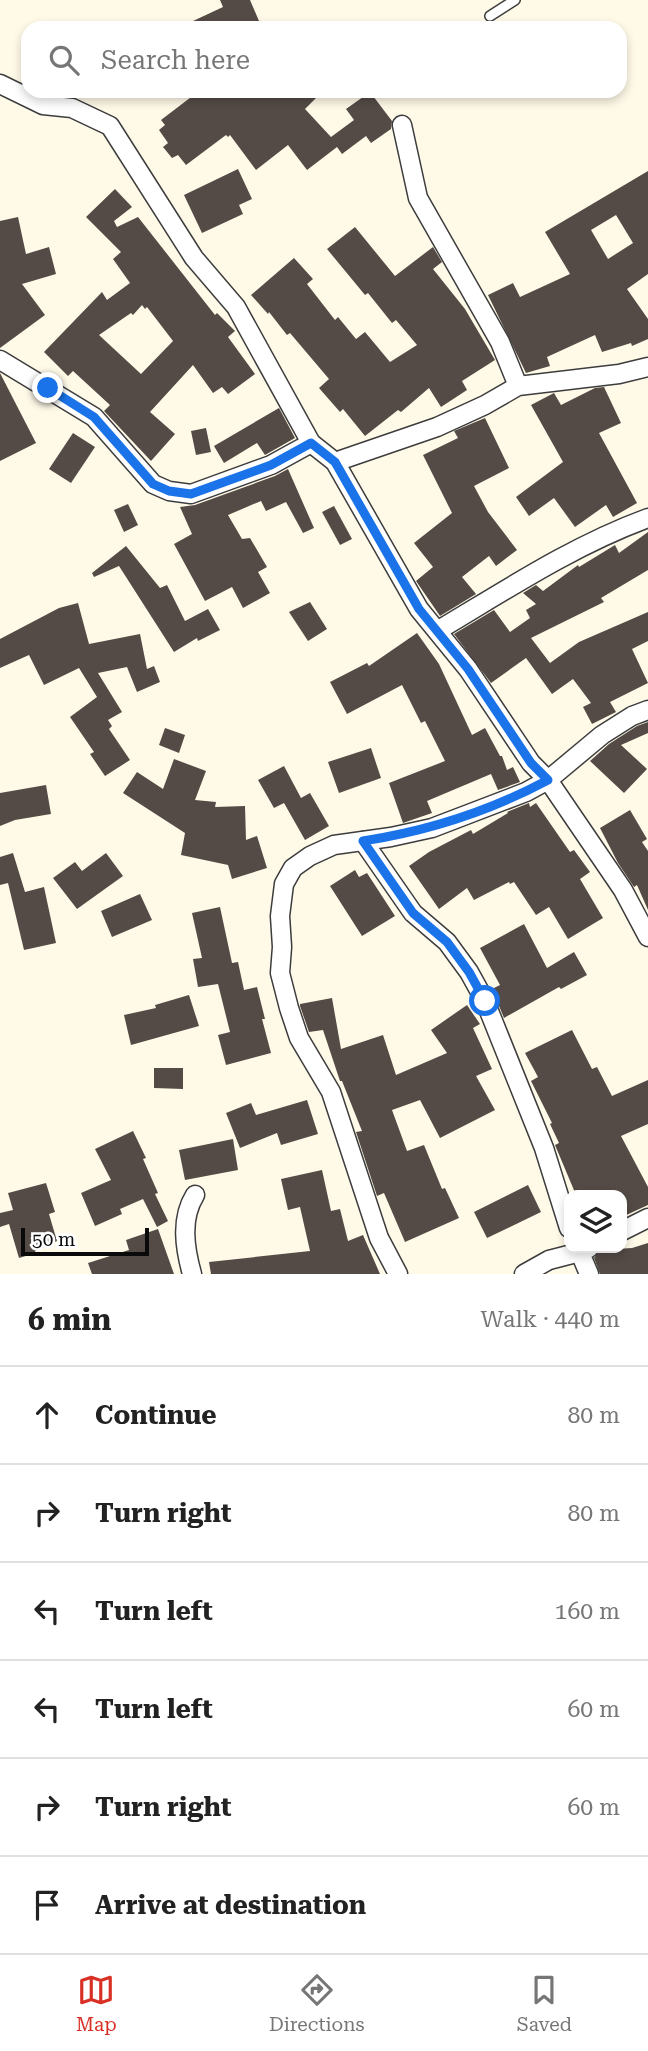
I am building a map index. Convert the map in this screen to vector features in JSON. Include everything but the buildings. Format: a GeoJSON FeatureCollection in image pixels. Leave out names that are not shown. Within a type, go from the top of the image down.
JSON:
{"type":"FeatureCollection","features":[{"type":"Feature","properties":{"kind":"street"},"geometry":{"type":"LineString","coordinates":[[0,84],[21,94]]}},
{"type":"Feature","properties":{"kind":"street"},"geometry":{"type":"LineString","coordinates":[[29,98],[43,105],[72,108],[110,126],[194,258],[236,307],[311,443],[335,462],[419,609],[468,669],[531,763],[548,780],[623,890],[648,937]]}},
{"type":"Feature","properties":{"kind":"street"},"geometry":{"type":"LineString","coordinates":[[402,125],[418,198],[500,342],[518,386]]}},
{"type":"Feature","properties":{"kind":"street"},"geometry":{"type":"LineString","coordinates":[[0,360],[94,417],[153,484],[169,491],[191,494],[271,465],[311,443]]}},
{"type":"Feature","properties":{"kind":"street"},"geometry":{"type":"LineString","coordinates":[[335,462],[437,426],[485,405],[518,386],[619,374],[648,367]]}},
{"type":"Feature","properties":{"kind":"street"},"geometry":{"type":"LineString","coordinates":[[437,631],[532,572],[648,518]]}},
{"type":"Feature","properties":{"kind":"street"},"geometry":{"type":"LineString","coordinates":[[398,1274],[379,1238],[331,1092],[299,1038],[280,973],[280,916],[284,884],[293,868],[310,856],[334,845],[432,828],[482,810],[548,780],[602,735],[632,716],[648,710]]}},
{"type":"Feature","properties":{"kind":"street"},"geometry":{"type":"LineString","coordinates":[[363,841],[413,913],[447,942],[469,972],[485,1001],[544,1148],[564,1212]]}},
{"type":"Feature","properties":{"kind":"street"},"geometry":{"type":"LineString","coordinates":[[192,1274],[186,1253],[186,1220],[189,1205],[195,1195]]}},
{"type":"Feature","properties":{"kind":"street"},"geometry":{"type":"LineString","coordinates":[[627,1228],[648,1218]]}},
{"type":"Feature","properties":{"kind":"street"},"geometry":{"type":"LineString","coordinates":[[524,1274],[549,1260],[570,1253]]}},
{"type":"Feature","properties":{"kind":"street"},"geometry":{"type":"LineString","coordinates":[[583,1253],[589,1274]]}},
{"type":"Feature","properties":{"kind":"lane"},"geometry":{"type":"LineString","coordinates":[[490,16],[515,0]]}},
{"type":"Feature","properties":{"kind":"route"},"geometry":{"type":"LineString","coordinates":[[48,388],[94,417],[153,484],[169,491],[191,494],[271,465],[311,443],[335,462],[419,609],[468,669],[531,763],[548,780],[526,792],[432,828],[363,841],[413,913],[447,942],[469,972],[485,1001]]}}]}
